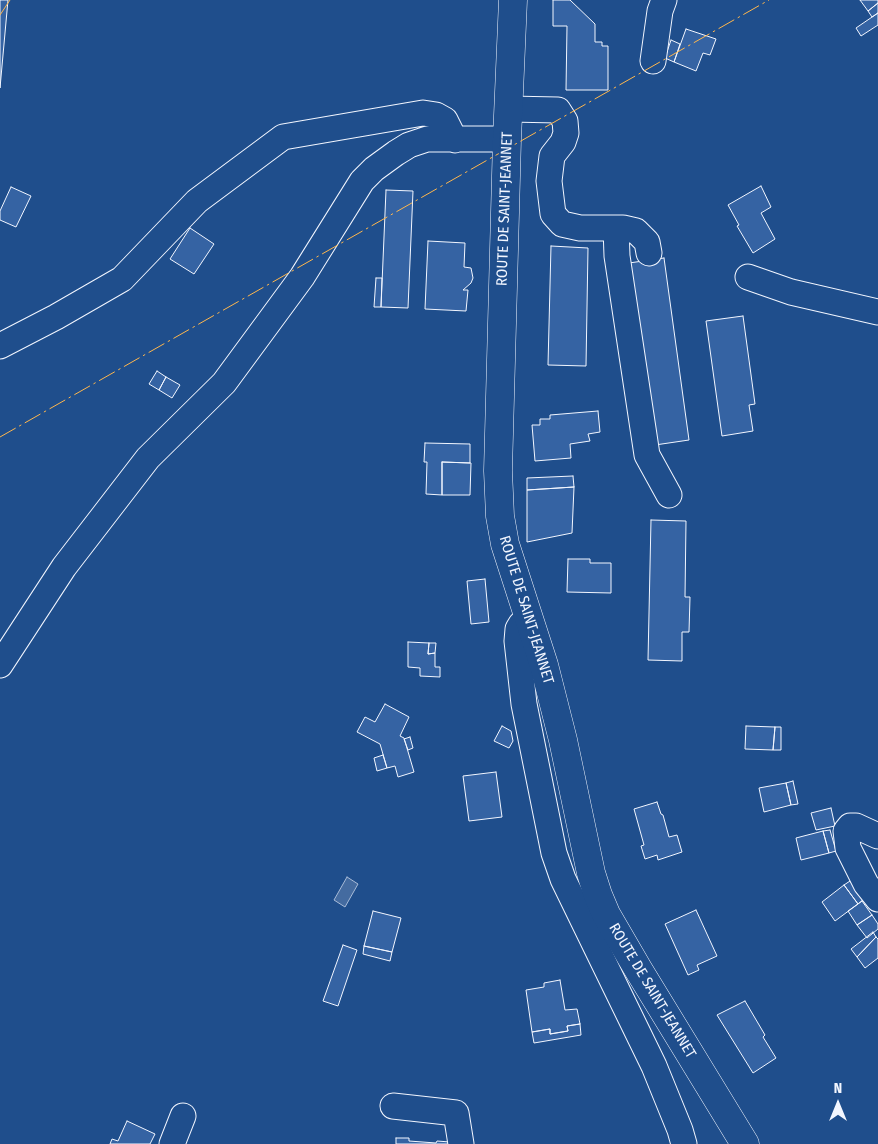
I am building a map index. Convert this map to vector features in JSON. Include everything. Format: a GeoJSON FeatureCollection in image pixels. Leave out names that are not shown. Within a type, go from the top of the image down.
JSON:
{"type":"FeatureCollection","features":[{"type":"Feature","properties":{"kind":"main road","name":"ROUTE DE SAINT-JEANNET"},"geometry":{"type":"LineString","coordinates":[[513,0],[499,408],[499,505],[505,544],[544,665],[563,740],[591,873],[606,914],[680,1040],[745,1144]]}},
{"type":"Feature","properties":{"kind":"street"},"geometry":{"type":"LineString","coordinates":[[654,61],[660,11],[664,0]]}},
{"type":"Feature","properties":{"kind":"street"},"geometry":{"type":"LineString","coordinates":[[509,109],[558,110],[565,121],[566,133],[563,142],[552,156],[549,181],[553,214],[562,224],[580,228],[623,228],[636,231],[647,242],[649,253]]}},
{"type":"Feature","properties":{"kind":"street"},"geometry":{"type":"LineString","coordinates":[[0,346],[122,279],[197,201],[284,137],[423,113],[436,115],[445,120],[455,140]]}},
{"type":"Feature","properties":{"kind":"street"},"geometry":{"type":"LineString","coordinates":[[0,665],[64,567],[148,458],[230,375],[302,277],[362,181],[374,169],[396,153],[410,145],[427,139],[508,139]]}},
{"type":"Feature","properties":{"kind":"street"},"geometry":{"type":"LineString","coordinates":[[616,228],[618,256],[647,455],[669,495]]}},
{"type":"Feature","properties":{"kind":"street"},"geometry":{"type":"LineString","coordinates":[[748,276],[791,292],[878,312]]}},
{"type":"Feature","properties":{"kind":"street"},"geometry":{"type":"LineString","coordinates":[[529,618],[518,629],[516,641],[524,704],[554,853],[563,879],[654,1066],[684,1144]]}},
{"type":"Feature","properties":{"kind":"street"},"geometry":{"type":"LineString","coordinates":[[878,836],[856,826],[850,826],[846,831],[848,848],[866,884],[878,899]]}},
{"type":"Feature","properties":{"kind":"street"},"geometry":{"type":"LineString","coordinates":[[394,1106],[456,1113],[461,1144]]}},
{"type":"Feature","properties":{"kind":"street"},"geometry":{"type":"LineString","coordinates":[[172,1144],[183,1116]]}},
{"type":"Feature","properties":{"kind":"water"},"geometry":{"type":"Polygon","coordinates":[[[347,877],[358,884],[345,907],[334,900],[347,877]]]}},
{"type":"Feature","properties":{"kind":"building"},"geometry":{"type":"Polygon","coordinates":[[[0,0],[8,0],[0,88],[0,0]]]}},
{"type":"Feature","properties":{"kind":"building"},"geometry":{"type":"Polygon","coordinates":[[[553,0],[570,0],[595,24],[595,42],[602,42],[602,46],[608,46],[608,90],[566,90],[567,26],[553,26],[553,0]]]}},
{"type":"Feature","properties":{"kind":"building"},"geometry":{"type":"Polygon","coordinates":[[[860,0],[878,0],[878,3],[868,11],[860,0]]]}},
{"type":"Feature","properties":{"kind":"building"},"geometry":{"type":"Polygon","coordinates":[[[878,3],[878,13],[872,17],[868,11],[878,3]]]}},
{"type":"Feature","properties":{"kind":"building"},"geometry":{"type":"Polygon","coordinates":[[[878,13],[878,25],[861,36],[856,28],[878,13]]]}},
{"type":"Feature","properties":{"kind":"building"},"geometry":{"type":"Polygon","coordinates":[[[686,29],[716,39],[710,55],[703,53],[696,71],[674,62],[686,29]]]}},
{"type":"Feature","properties":{"kind":"building"},"geometry":{"type":"Polygon","coordinates":[[[671,40],[680,44],[674,62],[665,58],[671,40]]]}},
{"type":"Feature","properties":{"kind":"building"},"geometry":{"type":"Polygon","coordinates":[[[761,186],[771,207],[761,213],[775,239],[753,253],[737,226],[739,225],[728,205],[761,186]]]}},
{"type":"Feature","properties":{"kind":"building"},"geometry":{"type":"Polygon","coordinates":[[[11,187],[31,196],[16,227],[0,220],[0,211],[11,187]]]}},
{"type":"Feature","properties":{"kind":"building"},"geometry":{"type":"Polygon","coordinates":[[[386,190],[413,191],[408,308],[381,307],[386,190]]]}},
{"type":"Feature","properties":{"kind":"building"},"geometry":{"type":"Polygon","coordinates":[[[190,228],[214,244],[194,274],[170,259],[190,228]]]}},
{"type":"Feature","properties":{"kind":"building"},"geometry":{"type":"Polygon","coordinates":[[[428,241],[465,243],[464,267],[471,268],[473,278],[471,283],[463,290],[468,290],[466,311],[425,309],[428,241]]]}},
{"type":"Feature","properties":{"kind":"building"},"geometry":{"type":"Polygon","coordinates":[[[551,246],[588,248],[586,366],[548,365],[551,246]]]}},
{"type":"Feature","properties":{"kind":"building"},"geometry":{"type":"Polygon","coordinates":[[[664,258],[689,440],[655,445],[629,263],[664,258]]]}},
{"type":"Feature","properties":{"kind":"building"},"geometry":{"type":"Polygon","coordinates":[[[376,278],[382,278],[381,307],[374,307],[376,278]]]}},
{"type":"Feature","properties":{"kind":"building"},"geometry":{"type":"Polygon","coordinates":[[[743,316],[755,404],[749,405],[753,431],[722,436],[706,321],[743,316]]]}},
{"type":"Feature","properties":{"kind":"building"},"geometry":{"type":"Polygon","coordinates":[[[157,371],[166,377],[159,390],[149,384],[157,371]]]}},
{"type":"Feature","properties":{"kind":"building"},"geometry":{"type":"Polygon","coordinates":[[[166,377],[180,385],[172,398],[159,390],[166,377]]]}},
{"type":"Feature","properties":{"kind":"building"},"geometry":{"type":"Polygon","coordinates":[[[598,411],[600,432],[588,434],[590,441],[570,444],[571,458],[535,461],[532,425],[540,425],[540,419],[550,419],[550,415],[598,411]]]}},
{"type":"Feature","properties":{"kind":"building"},"geometry":{"type":"Polygon","coordinates":[[[425,443],[470,444],[470,463],[442,462],[442,495],[426,494],[427,462],[424,462],[425,443]]]}},
{"type":"Feature","properties":{"kind":"building"},"geometry":{"type":"Polygon","coordinates":[[[442,462],[471,463],[470,495],[442,495],[442,462]]]}},
{"type":"Feature","properties":{"kind":"building"},"geometry":{"type":"Polygon","coordinates":[[[573,476],[574,487],[527,490],[527,478],[573,476]]]}},
{"type":"Feature","properties":{"kind":"building"},"geometry":{"type":"Polygon","coordinates":[[[574,487],[572,533],[527,542],[527,490],[574,487]]]}},
{"type":"Feature","properties":{"kind":"building"},"geometry":{"type":"Polygon","coordinates":[[[651,520],[686,521],[685,597],[690,597],[689,632],[682,632],[682,661],[648,660],[651,520]]]}},
{"type":"Feature","properties":{"kind":"building"},"geometry":{"type":"Polygon","coordinates":[[[568,559],[590,559],[590,563],[611,563],[611,593],[567,592],[568,559]]]}},
{"type":"Feature","properties":{"kind":"building"},"geometry":{"type":"Polygon","coordinates":[[[485,579],[489,622],[471,624],[467,581],[485,579]]]}},
{"type":"Feature","properties":{"kind":"building"},"geometry":{"type":"Polygon","coordinates":[[[408,642],[429,643],[428,654],[435,653],[435,667],[440,667],[440,677],[420,676],[420,668],[408,667],[408,642]]]}},
{"type":"Feature","properties":{"kind":"building"},"geometry":{"type":"Polygon","coordinates":[[[429,643],[436,643],[435,653],[428,654],[429,643]]]}},
{"type":"Feature","properties":{"kind":"building"},"geometry":{"type":"Polygon","coordinates":[[[385,704],[409,717],[400,736],[404,738],[414,772],[398,777],[395,766],[387,768],[380,744],[357,732],[365,717],[375,722],[385,704]]]}},
{"type":"Feature","properties":{"kind":"building"},"geometry":{"type":"Polygon","coordinates":[[[502,726],[511,731],[513,741],[509,748],[494,741],[502,726]]]}},
{"type":"Feature","properties":{"kind":"building"},"geometry":{"type":"Polygon","coordinates":[[[746,726],[775,727],[773,750],[745,749],[746,726]]]}},
{"type":"Feature","properties":{"kind":"building"},"geometry":{"type":"Polygon","coordinates":[[[775,727],[781,727],[781,750],[773,750],[775,727]]]}},
{"type":"Feature","properties":{"kind":"building"},"geometry":{"type":"Polygon","coordinates":[[[410,737],[413,748],[408,750],[404,739],[410,737]]]}},
{"type":"Feature","properties":{"kind":"building"},"geometry":{"type":"Polygon","coordinates":[[[383,755],[387,768],[377,771],[374,758],[383,755]]]}},
{"type":"Feature","properties":{"kind":"building"},"geometry":{"type":"Polygon","coordinates":[[[496,772],[502,817],[469,821],[463,776],[496,772]]]}},
{"type":"Feature","properties":{"kind":"building"},"geometry":{"type":"Polygon","coordinates":[[[793,781],[798,804],[791,805],[786,783],[793,781]]]}},
{"type":"Feature","properties":{"kind":"building"},"geometry":{"type":"Polygon","coordinates":[[[786,783],[791,805],[764,812],[759,788],[786,783]]]}},
{"type":"Feature","properties":{"kind":"building"},"geometry":{"type":"Polygon","coordinates":[[[657,802],[669,837],[677,835],[682,852],[658,860],[657,855],[645,859],[641,846],[644,845],[634,809],[657,802]]]}},
{"type":"Feature","properties":{"kind":"building"},"geometry":{"type":"Polygon","coordinates":[[[831,808],[835,826],[816,830],[811,813],[831,808]]]}},
{"type":"Feature","properties":{"kind":"building"},"geometry":{"type":"Polygon","coordinates":[[[830,830],[836,851],[829,853],[823,831],[830,830]]]}},
{"type":"Feature","properties":{"kind":"building"},"geometry":{"type":"Polygon","coordinates":[[[823,831],[829,853],[801,860],[796,838],[823,831]]]}},
{"type":"Feature","properties":{"kind":"building"},"geometry":{"type":"Polygon","coordinates":[[[850,881],[863,900],[858,904],[844,885],[850,881]]]}},
{"type":"Feature","properties":{"kind":"building"},"geometry":{"type":"Polygon","coordinates":[[[844,885],[858,904],[835,921],[822,902],[844,885]]]}},
{"type":"Feature","properties":{"kind":"building"},"geometry":{"type":"Polygon","coordinates":[[[862,901],[872,915],[857,925],[848,911],[862,901]]]}},
{"type":"Feature","properties":{"kind":"building"},"geometry":{"type":"Polygon","coordinates":[[[696,910],[717,956],[697,965],[699,970],[688,975],[665,924],[696,910]]]}},
{"type":"Feature","properties":{"kind":"building"},"geometry":{"type":"Polygon","coordinates":[[[373,911],[401,918],[392,952],[364,946],[373,911]]]}},
{"type":"Feature","properties":{"kind":"building"},"geometry":{"type":"Polygon","coordinates":[[[872,915],[878,924],[878,929],[867,938],[857,925],[872,915]]]}},
{"type":"Feature","properties":{"kind":"building"},"geometry":{"type":"Polygon","coordinates":[[[873,932],[876,937],[857,957],[851,949],[873,932]]]}},
{"type":"Feature","properties":{"kind":"building"},"geometry":{"type":"Polygon","coordinates":[[[876,937],[878,939],[878,958],[865,968],[857,957],[876,937]]]}},
{"type":"Feature","properties":{"kind":"building"},"geometry":{"type":"Polygon","coordinates":[[[343,945],[357,950],[338,1006],[323,1001],[343,945]]]}},
{"type":"Feature","properties":{"kind":"building"},"geometry":{"type":"Polygon","coordinates":[[[364,946],[392,952],[390,961],[363,954],[364,946]]]}},
{"type":"Feature","properties":{"kind":"building"},"geometry":{"type":"Polygon","coordinates":[[[560,980],[565,1010],[577,1009],[580,1024],[567,1026],[568,1031],[550,1034],[550,1029],[532,1032],[526,990],[544,987],[544,983],[560,980]]]}},
{"type":"Feature","properties":{"kind":"building"},"geometry":{"type":"Polygon","coordinates":[[[745,1001],[776,1058],[753,1073],[717,1015],[745,1001]]]}},
{"type":"Feature","properties":{"kind":"building"},"geometry":{"type":"Polygon","coordinates":[[[580,1024],[581,1035],[534,1043],[532,1032],[550,1029],[550,1034],[568,1031],[567,1026],[580,1024]]]}},
{"type":"Feature","properties":{"kind":"building"},"geometry":{"type":"Polygon","coordinates":[[[127,1121],[155,1134],[150,1144],[110,1144],[112,1139],[118,1141],[127,1121]]]}},
{"type":"Feature","properties":{"kind":"building"},"geometry":{"type":"Polygon","coordinates":[[[396,1138],[409,1138],[409,1141],[436,1143],[437,1141],[450,1142],[450,1144],[396,1144],[396,1138]]]}},
{"type":"Feature","properties":{"kind":"power"},"geometry":{"type":"LineString","coordinates":[[0,15],[10,0]]}},
{"type":"Feature","properties":{"kind":"power"},"geometry":{"type":"LineString","coordinates":[[0,437],[769,0]]}}]}
